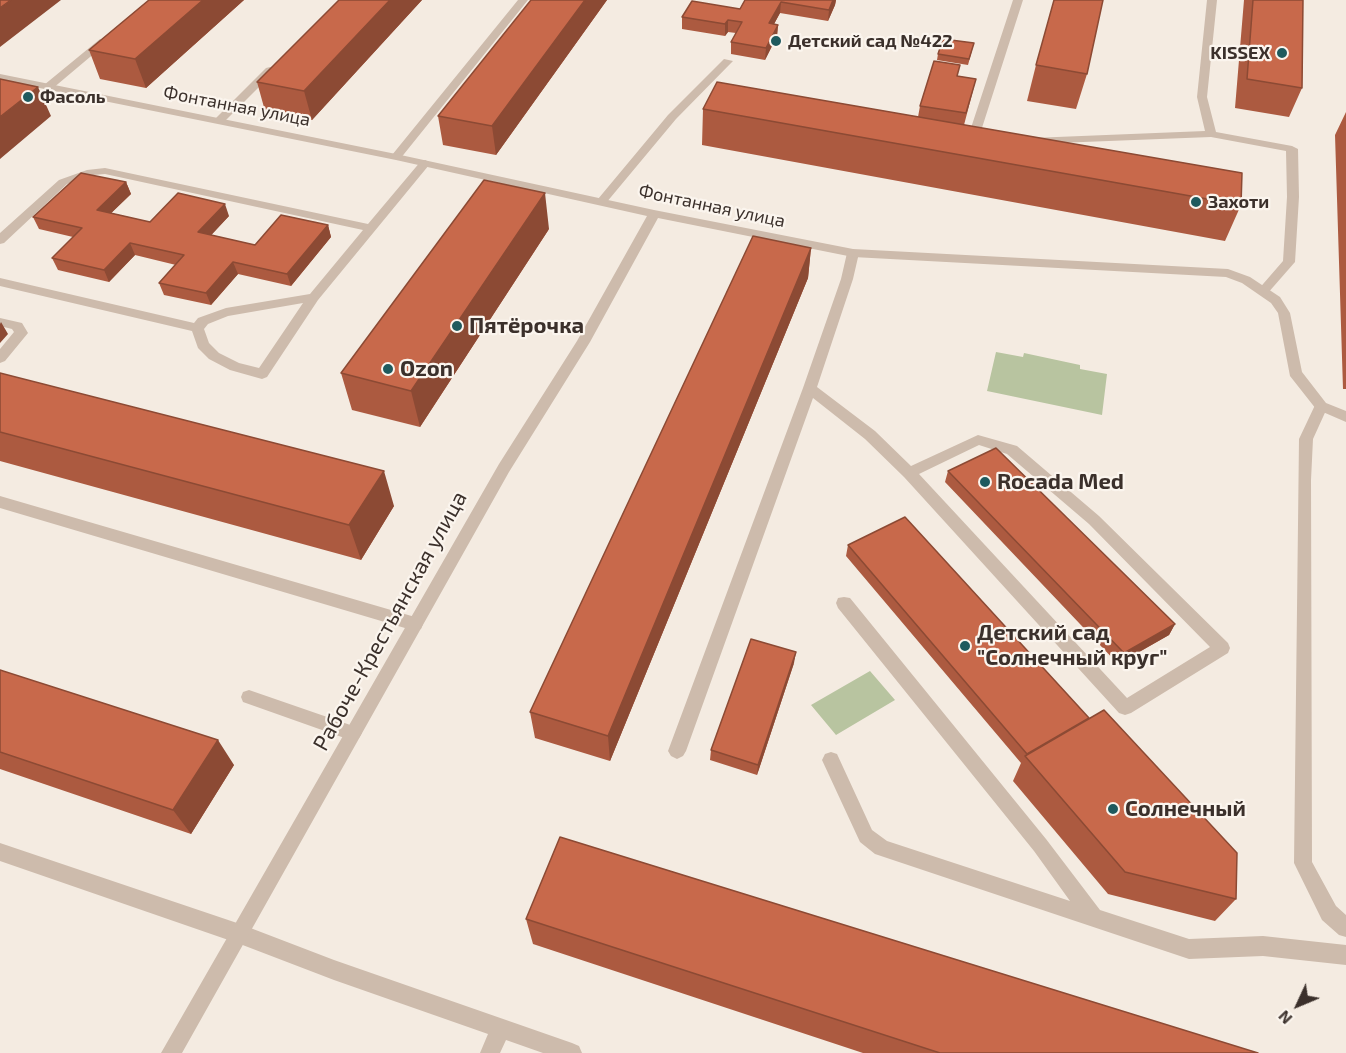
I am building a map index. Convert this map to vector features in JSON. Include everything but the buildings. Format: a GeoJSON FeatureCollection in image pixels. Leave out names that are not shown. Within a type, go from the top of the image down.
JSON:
{"type":"FeatureCollection","features":[{"type":"Feature","properties":{"kind":"street"},"geometry":{"type":"LineString","coordinates":[[396,157],[523,0]]}},
{"type":"Feature","properties":{"kind":"street"},"geometry":{"type":"LineString","coordinates":[[993,140],[974,137],[1018,0]]}},
{"type":"Feature","properties":{"kind":"street"},"geometry":{"type":"LineString","coordinates":[[1211,134],[1202,97],[1212,0]]}},
{"type":"Feature","properties":{"kind":"street"},"geometry":{"type":"LineString","coordinates":[[48,87],[110,36]]}},
{"type":"Feature","properties":{"kind":"street"},"geometry":{"type":"LineString","coordinates":[[602,201],[672,117],[728,61]]}},
{"type":"Feature","properties":{"kind":"street"},"geometry":{"type":"LineString","coordinates":[[219,121],[276,64]]}},
{"type":"Feature","properties":{"kind":"street","name":"Фонтанная улица"},"geometry":{"type":"LineString","coordinates":[[3,80],[219,121],[425,163],[654,214],[854,253],[1228,273],[1276,300],[1284,313],[1295,373],[1321,406],[1346,417]]}},
{"type":"Feature","properties":{"kind":"street"},"geometry":{"type":"LineString","coordinates":[[1022,142],[1211,134],[1292,149],[1293,197],[1289,262],[1263,291]]}},
{"type":"Feature","properties":{"kind":"street"},"geometry":{"type":"LineString","coordinates":[[196,328],[203,345],[214,356],[234,367],[262,374],[314,297],[425,163]]}},
{"type":"Feature","properties":{"kind":"street"},"geometry":{"type":"LineString","coordinates":[[0,240],[63,182],[91,171],[105,171],[371,228]]}},
{"type":"Feature","properties":{"kind":"street","name":"Рабоче-Крестьянская улица"},"geometry":{"type":"LineString","coordinates":[[171,1053],[504,468],[584,342],[654,214]]}},
{"type":"Feature","properties":{"kind":"street"},"geometry":{"type":"LineString","coordinates":[[677,751],[810,388],[854,253]]}},
{"type":"Feature","properties":{"kind":"street"},"geometry":{"type":"LineString","coordinates":[[0,282],[196,328]]}},
{"type":"Feature","properties":{"kind":"street"},"geometry":{"type":"LineString","coordinates":[[196,328],[203,321],[226,312],[314,297]]}},
{"type":"Feature","properties":{"kind":"street"},"geometry":{"type":"LineString","coordinates":[[0,322],[17,326],[21,333],[0,358]]}},
{"type":"Feature","properties":{"kind":"street"},"geometry":{"type":"LineString","coordinates":[[810,388],[870,435],[909,473],[1125,708],[1222,648],[1094,520],[1012,450],[978,440],[909,473]]}},
{"type":"Feature","properties":{"kind":"street"},"geometry":{"type":"LineString","coordinates":[[1321,406],[1306,439],[1304,480],[1303,863],[1329,913],[1346,928]]}},
{"type":"Feature","properties":{"kind":"street"},"geometry":{"type":"LineString","coordinates":[[0,502],[415,624]]}},
{"type":"Feature","properties":{"kind":"street"},"geometry":{"type":"LineString","coordinates":[[844,603],[1040,845],[1094,918]]}},
{"type":"Feature","properties":{"kind":"street"},"geometry":{"type":"LineString","coordinates":[[249,697],[353,733]]}},
{"type":"Feature","properties":{"kind":"street"},"geometry":{"type":"LineString","coordinates":[[831,760],[866,836],[881,848],[1189,949],[1263,946],[1346,955]]}},
{"type":"Feature","properties":{"kind":"street"},"geometry":{"type":"LineString","coordinates":[[0,852],[240,934],[334,970],[572,1053]]}},
{"type":"Feature","properties":{"kind":"street"},"geometry":{"type":"LineString","coordinates":[[490,1053],[501,1028]]}},
{"type":"Feature","properties":{"kind":"green space"},"geometry":{"type":"Polygon","coordinates":[[[996,352],[1023,357],[1024,353],[1080,365],[1080,369],[1107,374],[1102,415],[987,391],[996,352]]]}},
{"type":"Feature","properties":{"kind":"green space"},"geometry":{"type":"Polygon","coordinates":[[[870,671],[895,700],[836,735],[811,705],[870,671]]]}},
{"type":"Feature","properties":{"kind":"place","name":"Детский сад №422"},"geometry":{"type":"Point","coordinates":[776,41]}},
{"type":"Feature","properties":{"kind":"place","name":"KISSEX"},"geometry":{"type":"Point","coordinates":[1282,53]}},
{"type":"Feature","properties":{"kind":"place","name":"Фасоль"},"geometry":{"type":"Point","coordinates":[28,97]}},
{"type":"Feature","properties":{"kind":"place","name":"Захоти"},"geometry":{"type":"Point","coordinates":[1196,202]}},
{"type":"Feature","properties":{"kind":"place","name":"Пятёрочка"},"geometry":{"type":"Point","coordinates":[457,326]}},
{"type":"Feature","properties":{"kind":"place","name":"Ozon"},"geometry":{"type":"Point","coordinates":[388,369]}},
{"type":"Feature","properties":{"kind":"place","name":"Rocada Med"},"geometry":{"type":"Point","coordinates":[985,482]}},
{"type":"Feature","properties":{"kind":"place","name":"Детский сад \"Солнечный круг\""},"geometry":{"type":"Point","coordinates":[965,646]}},
{"type":"Feature","properties":{"kind":"place","name":"Солнечный"},"geometry":{"type":"Point","coordinates":[1113,809]}}]}
